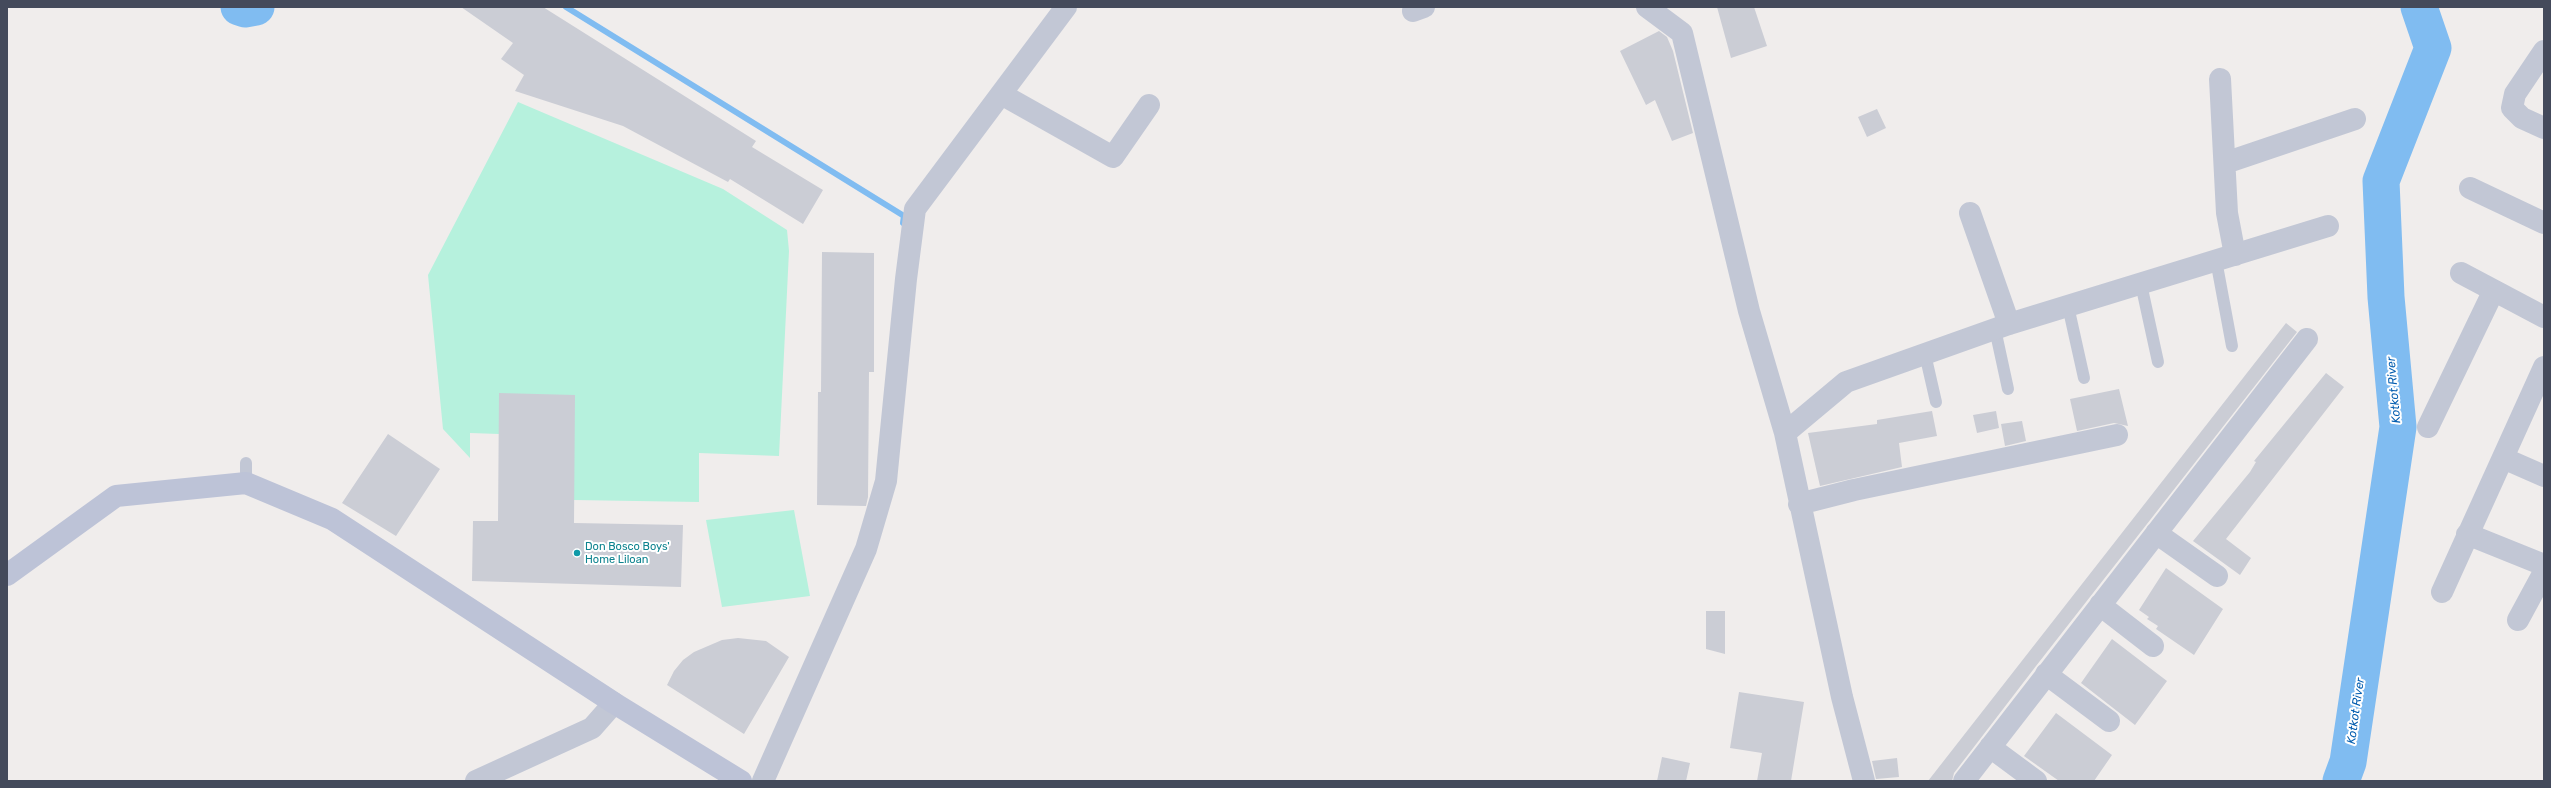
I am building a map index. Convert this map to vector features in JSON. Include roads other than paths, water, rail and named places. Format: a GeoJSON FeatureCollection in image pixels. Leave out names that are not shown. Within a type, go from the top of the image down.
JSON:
{"type":"FeatureCollection","features":[{"type":"Feature","properties":{"kind":"street"},"geometry":{"type":"LineString","coordinates":[[763,781],[866,549],[886,481],[906,279],[915,209],[1066,7]]}},
{"type":"Feature","properties":{"kind":"street"},"geometry":{"type":"LineString","coordinates":[[1647,7],[1682,34],[1749,310],[1785,432],[1856,777]]}},
{"type":"Feature","properties":{"kind":"street"},"geometry":{"type":"LineString","coordinates":[[2544,51],[2515,94],[2512,108],[2522,118],[2544,128]]}},
{"type":"Feature","properties":{"kind":"street"},"geometry":{"type":"LineString","coordinates":[[2220,79],[2227,213],[2225,257]]}},
{"type":"Feature","properties":{"kind":"street"},"geometry":{"type":"LineString","coordinates":[[1001,94],[1113,157],[1149,105]]}},
{"type":"Feature","properties":{"kind":"street"},"geometry":{"type":"LineString","coordinates":[[2225,163],[2355,119]]}},
{"type":"Feature","properties":{"kind":"street"},"geometry":{"type":"LineString","coordinates":[[2470,188],[2544,223]]}},
{"type":"Feature","properties":{"kind":"street"},"geometry":{"type":"LineString","coordinates":[[1970,213],[2002,327]]}},
{"type":"Feature","properties":{"kind":"street"},"geometry":{"type":"LineString","coordinates":[[1785,432],[1846,382],[2002,327],[2328,226]]}},
{"type":"Feature","properties":{"kind":"street"},"geometry":{"type":"LineString","coordinates":[[2461,273],[2493,292],[2544,317]]}},
{"type":"Feature","properties":{"kind":"street"},"geometry":{"type":"LineString","coordinates":[[2428,427],[2493,292]]}},
{"type":"Feature","properties":{"kind":"street"},"geometry":{"type":"LineString","coordinates":[[1964,781],[2308,339]]}},
{"type":"Feature","properties":{"kind":"street"},"geometry":{"type":"LineString","coordinates":[[2442,592],[2544,367]]}},
{"type":"Feature","properties":{"kind":"street"},"geometry":{"type":"LineString","coordinates":[[1799,504],[1854,490],[2117,435]]}},
{"type":"Feature","properties":{"kind":"street"},"geometry":{"type":"LineString","coordinates":[[2503,458],[2544,476]]}},
{"type":"Feature","properties":{"kind":"street"},"geometry":{"type":"LineString","coordinates":[[7,575],[116,496],[246,473],[332,519],[614,703],[741,781]]}},
{"type":"Feature","properties":{"kind":"street"},"geometry":{"type":"LineString","coordinates":[[2156,533],[2217,576]]}},
{"type":"Feature","properties":{"kind":"street"},"geometry":{"type":"LineString","coordinates":[[2467,534],[2544,566]]}},
{"type":"Feature","properties":{"kind":"street"},"geometry":{"type":"LineString","coordinates":[[2518,620],[2544,572]]}},
{"type":"Feature","properties":{"kind":"street"},"geometry":{"type":"LineString","coordinates":[[2100,605],[2153,646]]}},
{"type":"Feature","properties":{"kind":"street"},"geometry":{"type":"LineString","coordinates":[[2046,674],[2109,721]]}},
{"type":"Feature","properties":{"kind":"street"},"geometry":{"type":"LineString","coordinates":[[476,781],[592,728],[614,703]]}},
{"type":"Feature","properties":{"kind":"street"},"geometry":{"type":"LineString","coordinates":[[1990,747],[2036,781]]}},
{"type":"Feature","properties":{"kind":"lane"},"geometry":{"type":"LineString","coordinates":[[2225,257],[2232,346]]}},
{"type":"Feature","properties":{"kind":"lane"},"geometry":{"type":"LineString","coordinates":[[2141,284],[2158,362]]}},
{"type":"Feature","properties":{"kind":"lane"},"geometry":{"type":"LineString","coordinates":[[2068,306],[2084,378]]}},
{"type":"Feature","properties":{"kind":"lane"},"geometry":{"type":"LineString","coordinates":[[2002,327],[2008,390]]}},
{"type":"Feature","properties":{"kind":"lane"},"geometry":{"type":"LineString","coordinates":[[1925,354],[1936,402]]}},
{"type":"Feature","properties":{"kind":"waterway","name":"Kotkot River"},"geometry":{"type":"LineString","coordinates":[[239,7],[245,9],[256,7]]}},
{"type":"Feature","properties":{"kind":"waterway"},"geometry":{"type":"LineString","coordinates":[[566,7],[904,216],[903,223]]}},
{"type":"Feature","properties":{"kind":"waterway","name":"Kotkot River"},"geometry":{"type":"LineString","coordinates":[[2341,781],[2348,762],[2398,427],[2386,297],[2381,181],[2433,48],[2419,7]]}},
{"type":"Feature","properties":{"kind":"place","name":"Don Bosco Boys' Home Liloan"},"geometry":{"type":"Point","coordinates":[577,553]}}]}
